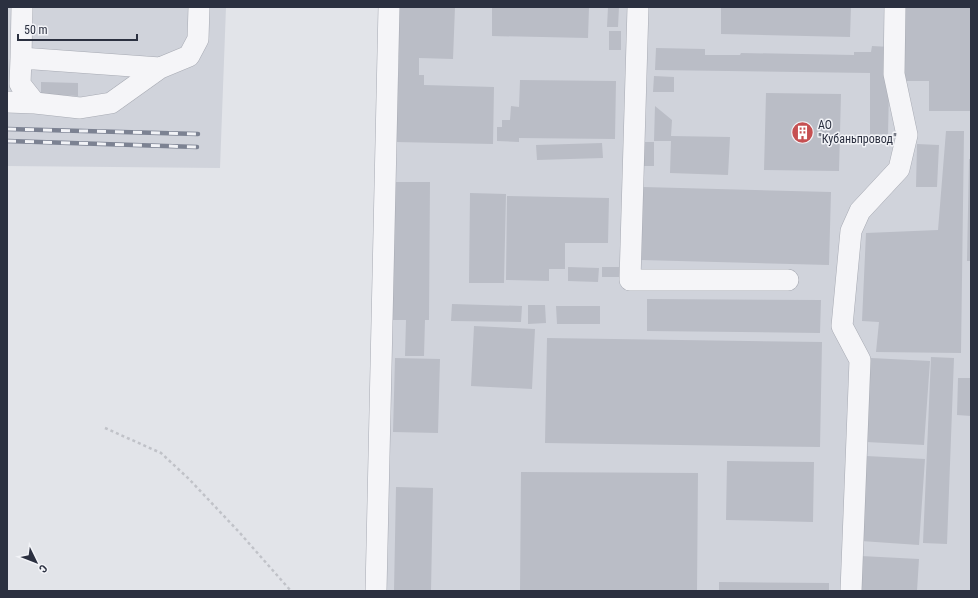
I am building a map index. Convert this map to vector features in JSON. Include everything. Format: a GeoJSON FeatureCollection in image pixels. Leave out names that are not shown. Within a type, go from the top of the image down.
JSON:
{"type":"FeatureCollection","features":[{"type":"Feature","properties":{"kind":"lane"},"geometry":{"type":"LineString","coordinates":[[22,7],[20,84],[35,103]]}},
{"type":"Feature","properties":{"kind":"lane"},"geometry":{"type":"LineString","coordinates":[[7,102],[35,103],[80,108],[111,103],[160,68],[189,56],[198,39],[199,7]]}},
{"type":"Feature","properties":{"kind":"lane"},"geometry":{"type":"LineString","coordinates":[[376,591],[390,7]]}},
{"type":"Feature","properties":{"kind":"lane"},"geometry":{"type":"LineString","coordinates":[[638,7],[630,280],[788,280]]}},
{"type":"Feature","properties":{"kind":"lane"},"geometry":{"type":"LineString","coordinates":[[851,591],[860,360],[842,326],[850,231],[860,211],[899,169],[907,134],[894,74],[895,7]]}},
{"type":"Feature","properties":{"kind":"lane"},"geometry":{"type":"LineString","coordinates":[[21,58],[160,68]]}},
{"type":"Feature","properties":{"kind":"path"},"geometry":{"type":"LineString","coordinates":[[105,428],[161,453],[189,478],[291,591]]}},
{"type":"Feature","properties":{"kind":"shaded area"},"geometry":{"type":"Polygon","coordinates":[[[7,7],[226,7],[220,168],[7,166],[7,7]]]}},
{"type":"Feature","properties":{"kind":"shaded area"},"geometry":{"type":"Polygon","coordinates":[[[381,7],[971,7],[971,591],[370,591],[381,7]]]}},
{"type":"Feature","properties":{"kind":"building"},"geometry":{"type":"Polygon","coordinates":[[[398,7],[455,7],[453,59],[419,58],[419,75],[424,75],[424,85],[494,87],[493,144],[395,142],[396,84],[398,84],[399,57],[396,57],[398,7]]]}},
{"type":"Feature","properties":{"kind":"building"},"geometry":{"type":"Polygon","coordinates":[[[492,7],[589,7],[588,38],[492,36],[492,7]]]}},
{"type":"Feature","properties":{"kind":"building"},"geometry":{"type":"Polygon","coordinates":[[[608,7],[619,7],[618,27],[607,27],[608,7]]]}},
{"type":"Feature","properties":{"kind":"building"},"geometry":{"type":"Polygon","coordinates":[[[721,7],[851,7],[850,37],[721,34],[721,7]]]}},
{"type":"Feature","properties":{"kind":"building"},"geometry":{"type":"Polygon","coordinates":[[[902,7],[971,7],[971,111],[929,111],[929,81],[902,81],[902,7]]]}},
{"type":"Feature","properties":{"kind":"building"},"geometry":{"type":"Polygon","coordinates":[[[609,31],[621,31],[621,50],[609,50],[609,31]]]}},
{"type":"Feature","properties":{"kind":"building"},"geometry":{"type":"Polygon","coordinates":[[[872,46],[890,47],[888,134],[870,134],[870,73],[655,70],[656,48],[705,49],[705,55],[740,55],[741,53],[854,55],[854,52],[871,52],[872,46]]]}},
{"type":"Feature","properties":{"kind":"building"},"geometry":{"type":"Polygon","coordinates":[[[654,76],[674,77],[674,92],[653,92],[654,76]]]}},
{"type":"Feature","properties":{"kind":"building"},"geometry":{"type":"Polygon","coordinates":[[[520,80],[616,81],[615,139],[519,138],[519,142],[497,141],[497,127],[502,127],[502,120],[510,120],[511,106],[519,107],[520,80]]]}},
{"type":"Feature","properties":{"kind":"building"},"geometry":{"type":"Polygon","coordinates":[[[41,82],[78,83],[78,96],[41,94],[41,82]]]}},
{"type":"Feature","properties":{"kind":"building","name":"АО \"Кубаньпровод\""},"geometry":{"type":"Polygon","coordinates":[[[766,93],[841,94],[839,171],[764,170],[766,93]]]}},
{"type":"Feature","properties":{"kind":"building"},"geometry":{"type":"Polygon","coordinates":[[[655,106],[672,120],[671,136],[730,137],[728,175],[670,173],[671,141],[654,141],[655,106]]]}},
{"type":"Feature","properties":{"kind":"building"},"geometry":{"type":"Polygon","coordinates":[[[946,131],[964,131],[961,353],[876,352],[879,322],[862,321],[866,233],[938,230],[946,131]]]}},
{"type":"Feature","properties":{"kind":"building"},"geometry":{"type":"Polygon","coordinates":[[[640,142],[654,142],[654,166],[640,166],[640,142]]]}},
{"type":"Feature","properties":{"kind":"building"},"geometry":{"type":"Polygon","coordinates":[[[602,143],[603,158],[537,160],[536,145],[602,143]]]}},
{"type":"Feature","properties":{"kind":"building"},"geometry":{"type":"Polygon","coordinates":[[[917,144],[939,145],[937,187],[916,187],[917,144]]]}},
{"type":"Feature","properties":{"kind":"building"},"geometry":{"type":"Polygon","coordinates":[[[969,159],[971,159],[971,261],[967,261],[969,159]]]}},
{"type":"Feature","properties":{"kind":"building"},"geometry":{"type":"Polygon","coordinates":[[[393,182],[430,182],[429,320],[425,320],[424,356],[405,356],[406,320],[393,320],[393,182]]]}},
{"type":"Feature","properties":{"kind":"building"},"geometry":{"type":"Polygon","coordinates":[[[643,187],[831,192],[829,265],[641,260],[643,187]]]}},
{"type":"Feature","properties":{"kind":"building"},"geometry":{"type":"Polygon","coordinates":[[[470,193],[506,194],[504,283],[469,283],[470,193]]]}},
{"type":"Feature","properties":{"kind":"building"},"geometry":{"type":"Polygon","coordinates":[[[507,196],[609,198],[608,243],[565,243],[565,269],[549,269],[549,281],[506,280],[507,196]]]}},
{"type":"Feature","properties":{"kind":"building"},"geometry":{"type":"Polygon","coordinates":[[[568,267],[599,268],[598,282],[568,281],[568,267]]]}},
{"type":"Feature","properties":{"kind":"building"},"geometry":{"type":"Polygon","coordinates":[[[602,267],[619,267],[619,277],[602,277],[602,267]]]}},
{"type":"Feature","properties":{"kind":"building"},"geometry":{"type":"Polygon","coordinates":[[[647,299],[821,300],[820,333],[647,331],[647,299]]]}},
{"type":"Feature","properties":{"kind":"building"},"geometry":{"type":"Polygon","coordinates":[[[452,304],[522,306],[521,322],[451,321],[452,304]]]}},
{"type":"Feature","properties":{"kind":"building"},"geometry":{"type":"Polygon","coordinates":[[[528,305],[545,305],[546,323],[528,324],[528,305]]]}},
{"type":"Feature","properties":{"kind":"building"},"geometry":{"type":"Polygon","coordinates":[[[556,306],[600,306],[600,324],[557,324],[556,306]]]}},
{"type":"Feature","properties":{"kind":"building"},"geometry":{"type":"Polygon","coordinates":[[[474,326],[535,329],[532,389],[471,386],[474,326]]]}},
{"type":"Feature","properties":{"kind":"building"},"geometry":{"type":"Polygon","coordinates":[[[547,338],[822,342],[820,447],[545,443],[547,338]]]}},
{"type":"Feature","properties":{"kind":"building"},"geometry":{"type":"Polygon","coordinates":[[[931,357],[954,358],[947,544],[923,543],[931,357]]]}},
{"type":"Feature","properties":{"kind":"building"},"geometry":{"type":"Polygon","coordinates":[[[395,358],[440,359],[438,433],[393,432],[395,358]]]}},
{"type":"Feature","properties":{"kind":"building"},"geometry":{"type":"Polygon","coordinates":[[[871,358],[930,361],[924,445],[866,442],[871,358]]]}},
{"type":"Feature","properties":{"kind":"building"},"geometry":{"type":"Polygon","coordinates":[[[958,378],[971,378],[971,416],[957,415],[958,378]]]}},
{"type":"Feature","properties":{"kind":"building"},"geometry":{"type":"Polygon","coordinates":[[[866,456],[925,459],[919,545],[861,541],[866,456]]]}},
{"type":"Feature","properties":{"kind":"building"},"geometry":{"type":"Polygon","coordinates":[[[727,461],[814,462],[813,522],[726,520],[727,461]]]}},
{"type":"Feature","properties":{"kind":"building"},"geometry":{"type":"Polygon","coordinates":[[[521,472],[698,473],[697,591],[520,591],[521,472]]]}},
{"type":"Feature","properties":{"kind":"building"},"geometry":{"type":"Polygon","coordinates":[[[396,487],[433,488],[431,591],[394,591],[396,487]]]}},
{"type":"Feature","properties":{"kind":"building"},"geometry":{"type":"Polygon","coordinates":[[[861,556],[919,559],[917,591],[859,591],[861,556]]]}},
{"type":"Feature","properties":{"kind":"building"},"geometry":{"type":"Polygon","coordinates":[[[719,582],[829,583],[829,591],[719,591],[719,582]]]}},
{"type":"Feature","properties":{"kind":"railway"},"geometry":{"type":"LineString","coordinates":[[7,129],[198,134]]}},
{"type":"Feature","properties":{"kind":"railway"},"geometry":{"type":"LineString","coordinates":[[7,141],[197,147]]}},
{"type":"Feature","properties":{"kind":"place","name":"АО \"Кубаньпровод\""},"geometry":{"type":"Point","coordinates":[802,132]}}]}
